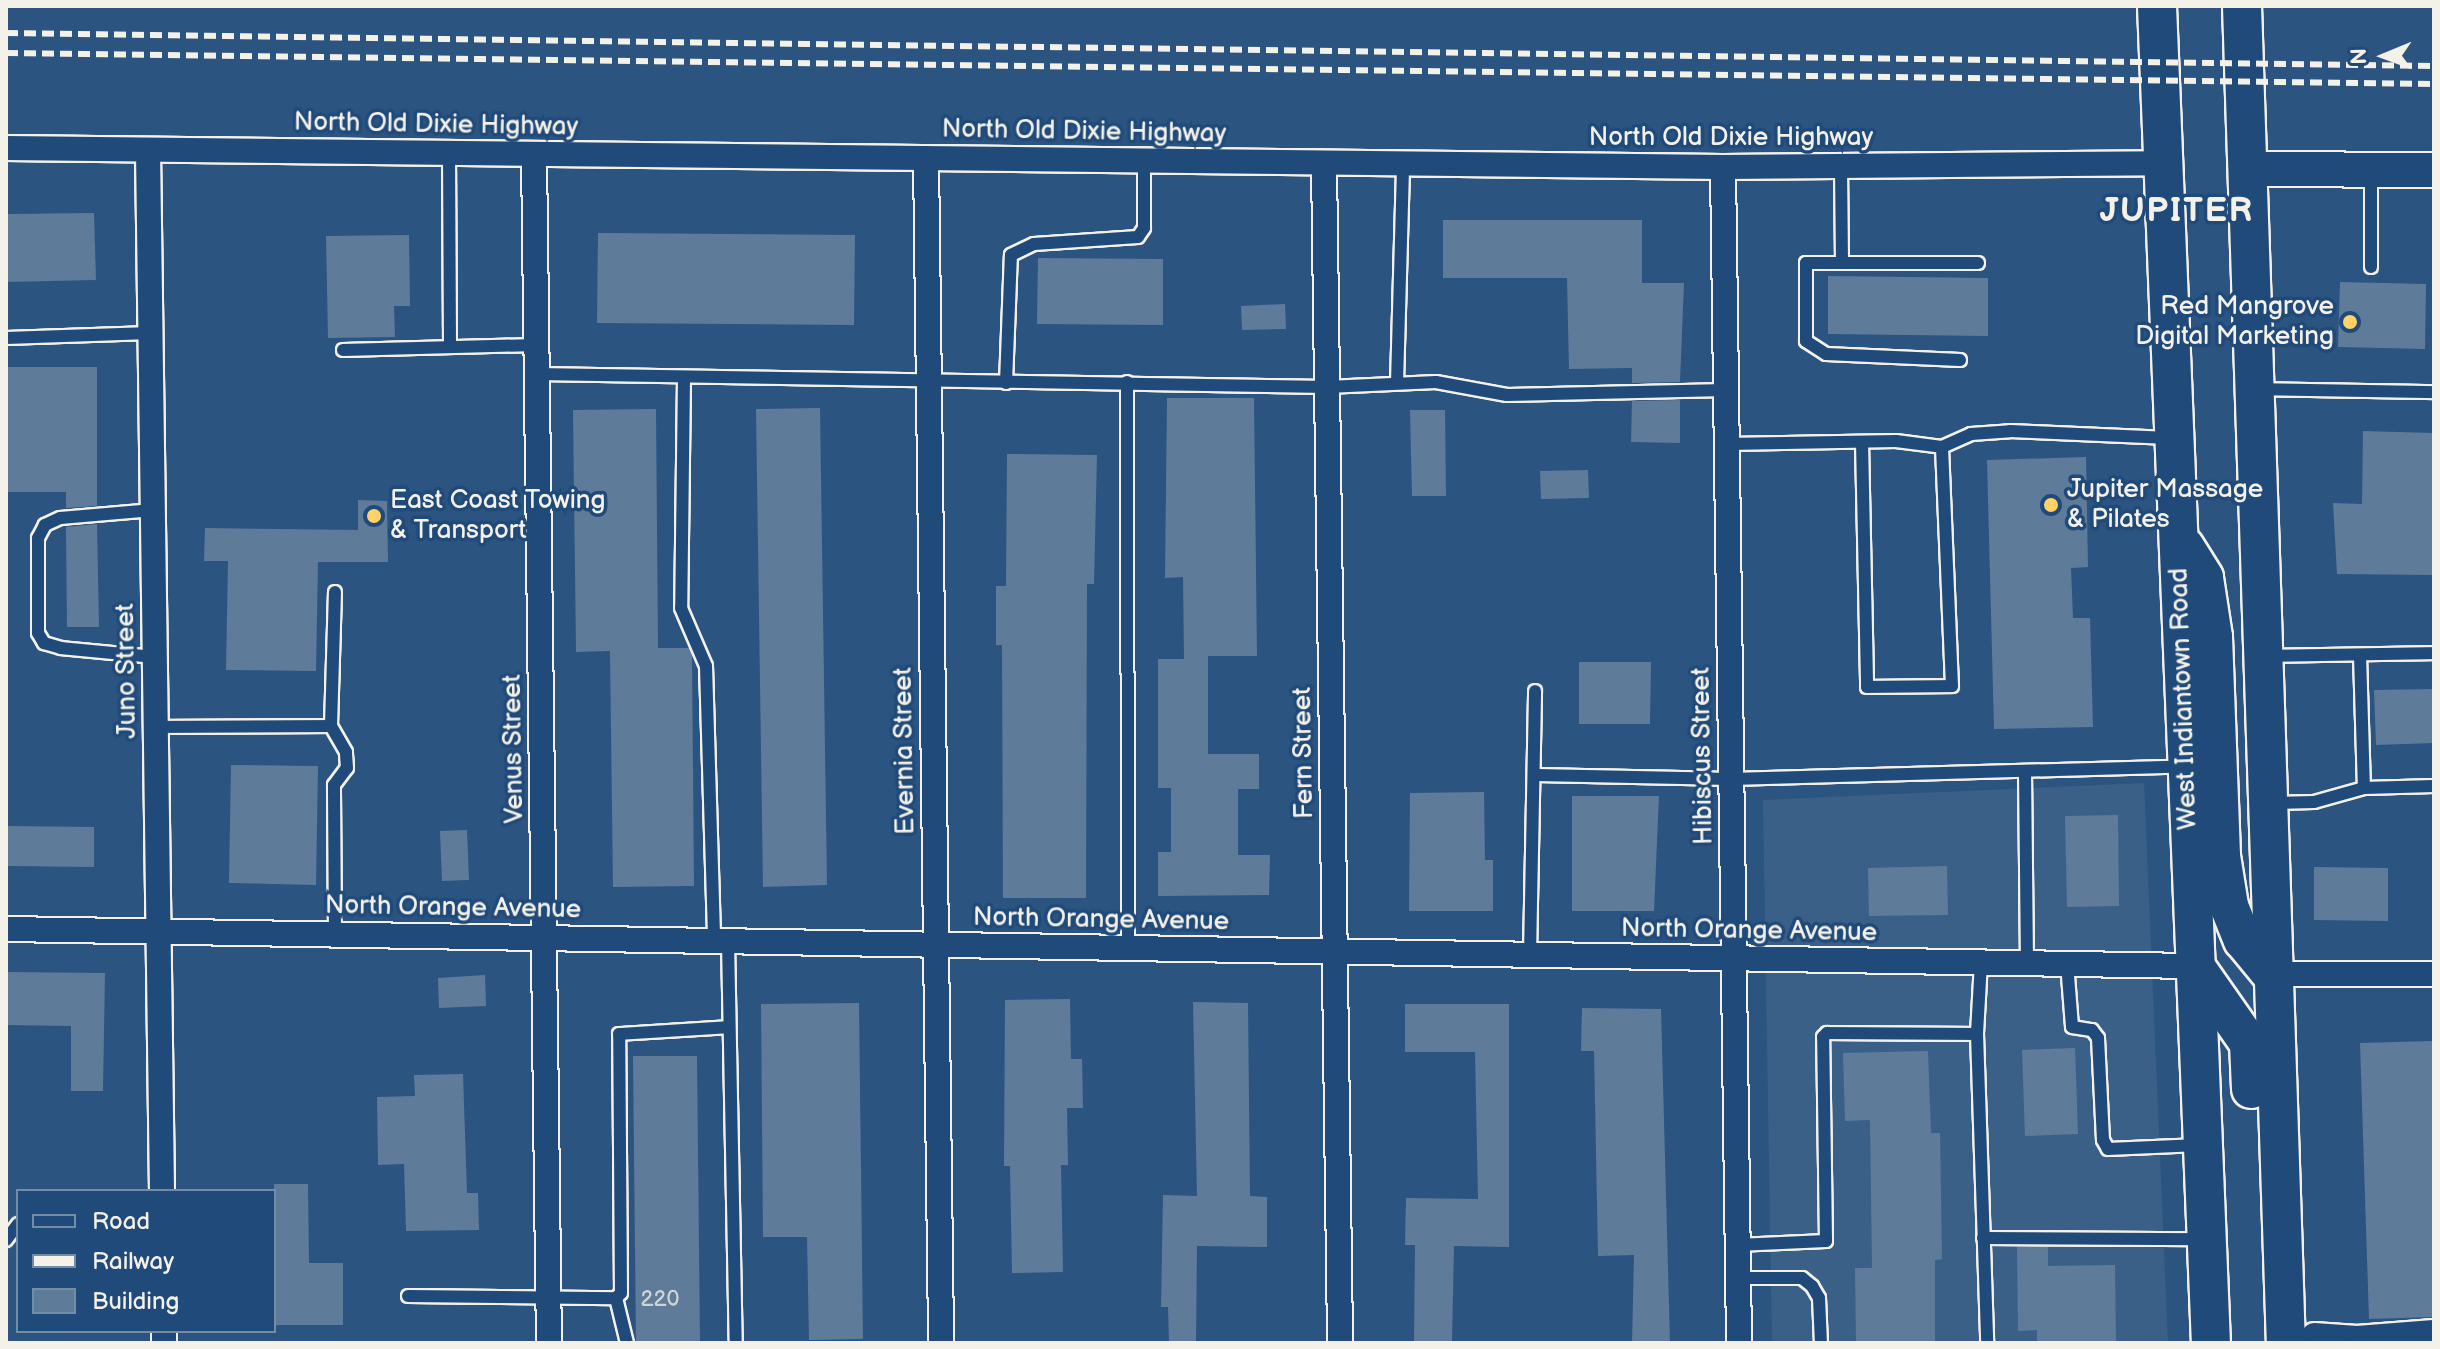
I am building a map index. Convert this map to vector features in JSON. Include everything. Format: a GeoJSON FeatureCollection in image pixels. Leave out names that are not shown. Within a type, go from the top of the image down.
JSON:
{"type":"FeatureCollection","features":[{"type":"Feature","properties":{"kind":"main road","name":"West Indiantown Road"},"geometry":{"type":"LineString","coordinates":[[2157,6],[2211,1343]]}},
{"type":"Feature","properties":{"kind":"main road"},"geometry":{"type":"LineString","coordinates":[[2242,6],[2271,974],[2300,1339]]}},
{"type":"Feature","properties":{"kind":"main road"},"geometry":{"type":"LineString","coordinates":[[2177,535],[2204,578],[2213,637],[2221,856],[2229,906],[2243,940],[2271,974]]}},
{"type":"Feature","properties":{"kind":"main road"},"geometry":{"type":"LineString","coordinates":[[2195,966],[2249,1043],[2264,1343]]}},
{"type":"Feature","properties":{"kind":"street","name":"North Old Dixie Highway"},"geometry":{"type":"LineString","coordinates":[[6,148],[1723,167],[2161,163]]}},
{"type":"Feature","properties":{"kind":"street","name":"Juno Street"},"geometry":{"type":"LineString","coordinates":[[148,150],[162,1189]]}},
{"type":"Feature","properties":{"kind":"street","name":"Venus Street"},"geometry":{"type":"LineString","coordinates":[[534,154],[549,1343]]}},
{"type":"Feature","properties":{"kind":"street","name":"Evernia Street"},"geometry":{"type":"LineString","coordinates":[[926,158],[941,1343]]}},
{"type":"Feature","properties":{"kind":"street","name":"Fern Street"},"geometry":{"type":"LineString","coordinates":[[1324,163],[1340,1343]]}},
{"type":"Feature","properties":{"kind":"street","name":"Hibiscus Street"},"geometry":{"type":"LineString","coordinates":[[1723,167],[1739,1343]]}},
{"type":"Feature","properties":{"kind":"street"},"geometry":{"type":"LineString","coordinates":[[2247,169],[2434,170]]}},
{"type":"Feature","properties":{"kind":"street","name":"North Orange Avenue"},"geometry":{"type":"LineString","coordinates":[[6,929],[2195,966]]}},
{"type":"Feature","properties":{"kind":"street"},"geometry":{"type":"LineString","coordinates":[[2271,974],[2434,974]]}},
{"type":"Feature","properties":{"kind":"street"},"geometry":{"type":"LineString","coordinates":[[2300,1339],[2434,1332]]}},
{"type":"Feature","properties":{"kind":"lane"},"geometry":{"type":"LineString","coordinates":[[449,153],[450,344]]}},
{"type":"Feature","properties":{"kind":"lane"},"geometry":{"type":"LineString","coordinates":[[1006,383],[1011,255],[1034,244],[1133,241],[1144,228],[1144,161]]}},
{"type":"Feature","properties":{"kind":"lane"},"geometry":{"type":"LineString","coordinates":[[1397,383],[1403,164]]}},
{"type":"Feature","properties":{"kind":"lane"},"geometry":{"type":"LineString","coordinates":[[1841,166],[1842,263]]}},
{"type":"Feature","properties":{"kind":"lane"},"geometry":{"type":"LineString","coordinates":[[2371,170],[2371,267]]}},
{"type":"Feature","properties":{"kind":"lane"},"geometry":{"type":"LineString","coordinates":[[1960,360],[1826,354],[1806,341],[1806,263],[1978,263]]}},
{"type":"Feature","properties":{"kind":"lane"},"geometry":{"type":"LineString","coordinates":[[6,338],[150,333]]}},
{"type":"Feature","properties":{"kind":"lane"},"geometry":{"type":"LineString","coordinates":[[343,350],[450,344],[536,345]]}},
{"type":"Feature","properties":{"kind":"lane"},"geometry":{"type":"LineString","coordinates":[[537,374],[929,383],[1127,382],[1327,387],[1436,382],[1507,395],[1726,390]]}},
{"type":"Feature","properties":{"kind":"lane"},"geometry":{"type":"LineString","coordinates":[[684,378],[681,608],[706,666],[721,941],[729,1027],[736,1343]]}},
{"type":"Feature","properties":{"kind":"lane"},"geometry":{"type":"LineString","coordinates":[[1127,382],[1128,948]]}},
{"type":"Feature","properties":{"kind":"lane"},"geometry":{"type":"LineString","coordinates":[[2254,389],[2434,392]]}},
{"type":"Feature","properties":{"kind":"lane"},"geometry":{"type":"LineString","coordinates":[[1727,444],[1862,442],[1942,447],[1971,434],[2010,431],[2173,438]]}},
{"type":"Feature","properties":{"kind":"lane"},"geometry":{"type":"LineString","coordinates":[[1862,442],[1867,687],[1952,686],[1942,447]]}},
{"type":"Feature","properties":{"kind":"lane"},"geometry":{"type":"LineString","coordinates":[[153,510],[60,518],[45,525],[38,538],[38,633],[44,643],[61,648],[154,657]]}},
{"type":"Feature","properties":{"kind":"lane"},"geometry":{"type":"LineString","coordinates":[[335,592],[331,726],[346,752],[347,768],[334,785],[335,934]]}},
{"type":"Feature","properties":{"kind":"lane"},"geometry":{"type":"LineString","coordinates":[[2261,656],[2434,653]]}},
{"type":"Feature","properties":{"kind":"lane"},"geometry":{"type":"LineString","coordinates":[[2360,655],[2364,788]]}},
{"type":"Feature","properties":{"kind":"lane"},"geometry":{"type":"LineString","coordinates":[[1530,955],[1536,775],[1535,691]]}},
{"type":"Feature","properties":{"kind":"lane"},"geometry":{"type":"LineString","coordinates":[[156,727],[331,726]]}},
{"type":"Feature","properties":{"kind":"lane"},"geometry":{"type":"LineString","coordinates":[[1536,775],[1731,779],[2187,766]]}},
{"type":"Feature","properties":{"kind":"lane"},"geometry":{"type":"LineString","coordinates":[[2025,772],[2027,963]]}},
{"type":"Feature","properties":{"kind":"lane"},"geometry":{"type":"LineString","coordinates":[[2266,803],[2314,802],[2364,788],[2434,786]]}},
{"type":"Feature","properties":{"kind":"lane"},"geometry":{"type":"LineString","coordinates":[[1981,962],[1977,1034],[1987,1343]]}},
{"type":"Feature","properties":{"kind":"lane"},"geometry":{"type":"LineString","coordinates":[[2067,963],[2072,1027],[2092,1030],[2098,1038],[2103,1140],[2108,1149],[2202,1145]]}},
{"type":"Feature","properties":{"kind":"lane"},"geometry":{"type":"LineString","coordinates":[[408,1296],[616,1298],[621,1293],[619,1034],[729,1027]]}},
{"type":"Feature","properties":{"kind":"lane"},"geometry":{"type":"LineString","coordinates":[[1737,1245],[1826,1241],[1830,1230],[1823,1044],[1827,1033],[1977,1034]]}},
{"type":"Feature","properties":{"kind":"lane"},"geometry":{"type":"LineString","coordinates":[[1983,1238],[2206,1239]]}},
{"type":"Feature","properties":{"kind":"lane"},"geometry":{"type":"LineString","coordinates":[[1738,1278],[1802,1278],[1819,1298],[1821,1343]]}},
{"type":"Feature","properties":{"kind":"lane"},"geometry":{"type":"LineString","coordinates":[[616,1298],[627,1343]]}},
{"type":"Feature","properties":{"kind":"shaded area"},"geometry":{"type":"Polygon","coordinates":[[[2144,783],[2168,1343],[1772,1343],[1763,800],[2144,783]]]}},
{"type":"Feature","properties":{"kind":"building"},"geometry":{"type":"Polygon","coordinates":[[[94,213],[96,280],[6,282],[6,214],[94,213]]]}},
{"type":"Feature","properties":{"kind":"building"},"geometry":{"type":"Polygon","coordinates":[[[1443,220],[1642,220],[1642,283],[1684,283],[1680,382],[1632,383],[1632,368],[1569,369],[1567,278],[1443,278],[1443,220]]]}},
{"type":"Feature","properties":{"kind":"building"},"geometry":{"type":"Polygon","coordinates":[[[598,233],[855,235],[854,325],[597,323],[598,233]]]}},
{"type":"Feature","properties":{"kind":"building"},"geometry":{"type":"Polygon","coordinates":[[[409,235],[410,306],[394,306],[395,337],[328,338],[326,236],[409,235]]]}},
{"type":"Feature","properties":{"kind":"building"},"geometry":{"type":"Polygon","coordinates":[[[1038,258],[1163,259],[1163,325],[1037,324],[1038,258]]]}},
{"type":"Feature","properties":{"kind":"building"},"geometry":{"type":"Polygon","coordinates":[[[1828,276],[1988,278],[1988,336],[1828,334],[1828,276]]]}},
{"type":"Feature","properties":{"kind":"building"},"geometry":{"type":"Polygon","coordinates":[[[2340,282],[2426,284],[2425,349],[2338,347],[2340,282]]]}},
{"type":"Feature","properties":{"kind":"building"},"geometry":{"type":"Polygon","coordinates":[[[1285,304],[1286,329],[1242,330],[1241,306],[1285,304]]]}},
{"type":"Feature","properties":{"kind":"building"},"geometry":{"type":"Polygon","coordinates":[[[6,367],[97,367],[97,506],[66,508],[66,492],[6,492],[6,367]]]}},
{"type":"Feature","properties":{"kind":"building"},"geometry":{"type":"Polygon","coordinates":[[[1167,398],[1254,398],[1257,656],[1208,656],[1208,754],[1259,754],[1259,789],[1238,789],[1238,855],[1270,855],[1269,895],[1158,896],[1158,852],[1171,852],[1171,788],[1158,788],[1158,659],[1184,659],[1183,577],[1165,578],[1167,398]]]}},
{"type":"Feature","properties":{"kind":"building"},"geometry":{"type":"Polygon","coordinates":[[[1680,400],[1680,443],[1631,442],[1632,401],[1680,400]]]}},
{"type":"Feature","properties":{"kind":"building"},"geometry":{"type":"Polygon","coordinates":[[[820,408],[827,885],[763,887],[756,409],[820,408]]]}},
{"type":"Feature","properties":{"kind":"building"},"geometry":{"type":"Polygon","coordinates":[[[656,409],[658,648],[689,648],[692,656],[694,886],[613,887],[610,651],[576,652],[573,410],[656,409]]]}},
{"type":"Feature","properties":{"kind":"building"},"geometry":{"type":"Polygon","coordinates":[[[1410,410],[1445,410],[1446,496],[1412,496],[1410,410]]]}},
{"type":"Feature","properties":{"kind":"building"},"geometry":{"type":"Polygon","coordinates":[[[2363,431],[2433,433],[2434,575],[2337,574],[2333,503],[2362,504],[2363,431]]]}},
{"type":"Feature","properties":{"kind":"building"},"geometry":{"type":"Polygon","coordinates":[[[1007,454],[1097,455],[1094,584],[1087,584],[1086,898],[1003,898],[1002,645],[996,645],[996,586],[1006,586],[1007,454]]]}},
{"type":"Feature","properties":{"kind":"building"},"geometry":{"type":"Polygon","coordinates":[[[2086,457],[2088,567],[2071,568],[2073,618],[2090,618],[2093,727],[1994,729],[1987,460],[2086,457]]]}},
{"type":"Feature","properties":{"kind":"building"},"geometry":{"type":"Polygon","coordinates":[[[1588,470],[1589,498],[1541,499],[1540,471],[1588,470]]]}},
{"type":"Feature","properties":{"kind":"building"},"geometry":{"type":"Polygon","coordinates":[[[358,500],[387,501],[388,562],[318,562],[316,671],[226,670],[228,561],[204,561],[205,528],[358,530],[358,500]]]}},
{"type":"Feature","properties":{"kind":"building"},"geometry":{"type":"Polygon","coordinates":[[[97,524],[99,627],[67,627],[66,527],[97,524]]]}},
{"type":"Feature","properties":{"kind":"building"},"geometry":{"type":"Polygon","coordinates":[[[1579,662],[1651,662],[1650,724],[1579,724],[1579,662]]]}},
{"type":"Feature","properties":{"kind":"building"},"geometry":{"type":"Polygon","coordinates":[[[2434,689],[2434,743],[2376,745],[2374,690],[2434,689]]]}},
{"type":"Feature","properties":{"kind":"building"},"geometry":{"type":"Polygon","coordinates":[[[231,765],[318,766],[316,885],[229,883],[231,765]]]}},
{"type":"Feature","properties":{"kind":"building"},"geometry":{"type":"Polygon","coordinates":[[[1484,792],[1485,860],[1493,860],[1493,911],[1409,911],[1410,793],[1484,792]]]}},
{"type":"Feature","properties":{"kind":"building"},"geometry":{"type":"Polygon","coordinates":[[[1572,796],[1659,796],[1654,911],[1572,911],[1572,796]]]}},
{"type":"Feature","properties":{"kind":"building"},"geometry":{"type":"Polygon","coordinates":[[[2118,815],[2119,906],[2067,907],[2065,816],[2118,815]]]}},
{"type":"Feature","properties":{"kind":"building"},"geometry":{"type":"Polygon","coordinates":[[[6,826],[94,827],[94,867],[6,866],[6,826]]]}},
{"type":"Feature","properties":{"kind":"building"},"geometry":{"type":"Polygon","coordinates":[[[467,830],[469,880],[442,881],[440,831],[467,830]]]}},
{"type":"Feature","properties":{"kind":"building"},"geometry":{"type":"Polygon","coordinates":[[[1947,866],[1948,915],[1869,916],[1868,868],[1947,866]]]}},
{"type":"Feature","properties":{"kind":"building"},"geometry":{"type":"Polygon","coordinates":[[[2314,867],[2388,868],[2388,921],[2314,920],[2314,867]]]}},
{"type":"Feature","properties":{"kind":"building"},"geometry":{"type":"Polygon","coordinates":[[[6,972],[105,973],[103,1091],[71,1091],[71,1026],[6,1025],[6,972]]]}},
{"type":"Feature","properties":{"kind":"building"},"geometry":{"type":"Polygon","coordinates":[[[485,975],[486,1006],[439,1008],[438,978],[485,975]]]}},
{"type":"Feature","properties":{"kind":"building"},"geometry":{"type":"Polygon","coordinates":[[[1070,999],[1071,1059],[1082,1059],[1083,1108],[1067,1108],[1068,1165],[1061,1165],[1063,1272],[1012,1273],[1010,1166],[1004,1166],[1005,1000],[1070,999]]]}},
{"type":"Feature","properties":{"kind":"building"},"geometry":{"type":"Polygon","coordinates":[[[1193,1002],[1248,1003],[1250,1196],[1267,1197],[1267,1247],[1197,1246],[1196,1343],[1169,1343],[1168,1307],[1161,1307],[1163,1195],[1197,1196],[1193,1002]]]}},
{"type":"Feature","properties":{"kind":"building"},"geometry":{"type":"Polygon","coordinates":[[[859,1003],[863,1339],[809,1340],[807,1237],[763,1237],[761,1004],[859,1003]]]}},
{"type":"Feature","properties":{"kind":"building"},"geometry":{"type":"Polygon","coordinates":[[[1405,1004],[1509,1004],[1509,1247],[1454,1246],[1452,1343],[1414,1343],[1415,1245],[1405,1245],[1406,1198],[1478,1199],[1475,1052],[1405,1052],[1405,1004]]]}},
{"type":"Feature","properties":{"kind":"building"},"geometry":{"type":"Polygon","coordinates":[[[1582,1008],[1661,1009],[1670,1343],[1632,1343],[1634,1255],[1598,1256],[1594,1051],[1581,1051],[1582,1008]]]}},
{"type":"Feature","properties":{"kind":"building"},"geometry":{"type":"Polygon","coordinates":[[[2434,1041],[2434,1317],[2369,1319],[2360,1043],[2434,1041]]]}},
{"type":"Feature","properties":{"kind":"building"},"geometry":{"type":"Polygon","coordinates":[[[2075,1048],[2078,1134],[2025,1136],[2022,1050],[2075,1048]]]}},
{"type":"Feature","properties":{"kind":"building"},"geometry":{"type":"Polygon","coordinates":[[[1928,1051],[1931,1133],[1940,1133],[1942,1259],[1935,1260],[1935,1343],[1856,1343],[1855,1268],[1872,1268],[1870,1120],[1845,1121],[1843,1053],[1928,1051]]]}},
{"type":"Feature","properties":{"kind":"building"},"geometry":{"type":"Polygon","coordinates":[[[633,1056],[697,1056],[700,1343],[636,1343],[633,1056]]]}},
{"type":"Feature","properties":{"kind":"building"},"geometry":{"type":"Polygon","coordinates":[[[463,1074],[467,1193],[478,1193],[479,1230],[406,1231],[404,1164],[378,1165],[377,1097],[415,1096],[414,1075],[463,1074]]]}},
{"type":"Feature","properties":{"kind":"building"},"geometry":{"type":"Polygon","coordinates":[[[274,1184],[308,1184],[309,1263],[343,1263],[343,1325],[276,1325],[274,1184]]]}},
{"type":"Feature","properties":{"kind":"building"},"geometry":{"type":"Polygon","coordinates":[[[2017,1247],[2048,1247],[2048,1266],[2115,1265],[2116,1343],[2037,1343],[2037,1330],[2018,1331],[2017,1247]]]}},
{"type":"Feature","properties":{"kind":"railway"},"geometry":{"type":"LineString","coordinates":[[6,33],[2434,66]]}},
{"type":"Feature","properties":{"kind":"railway"},"geometry":{"type":"LineString","coordinates":[[6,53],[2434,84]]}},
{"type":"Feature","properties":{"kind":"place","name":"Red Mangrove Digital Marketing"},"geometry":{"type":"Point","coordinates":[2350,322]}},
{"type":"Feature","properties":{"kind":"place","name":"Jupiter Massage & Pilates"},"geometry":{"type":"Point","coordinates":[2051,505]}},
{"type":"Feature","properties":{"kind":"place","name":"East Coast Towing & Transport"},"geometry":{"type":"Point","coordinates":[374,516]}},
{"type":"Feature","properties":{"kind":"district","name":"JUPITER"},"geometry":{"type":"Point","coordinates":[2177,211]}}]}
